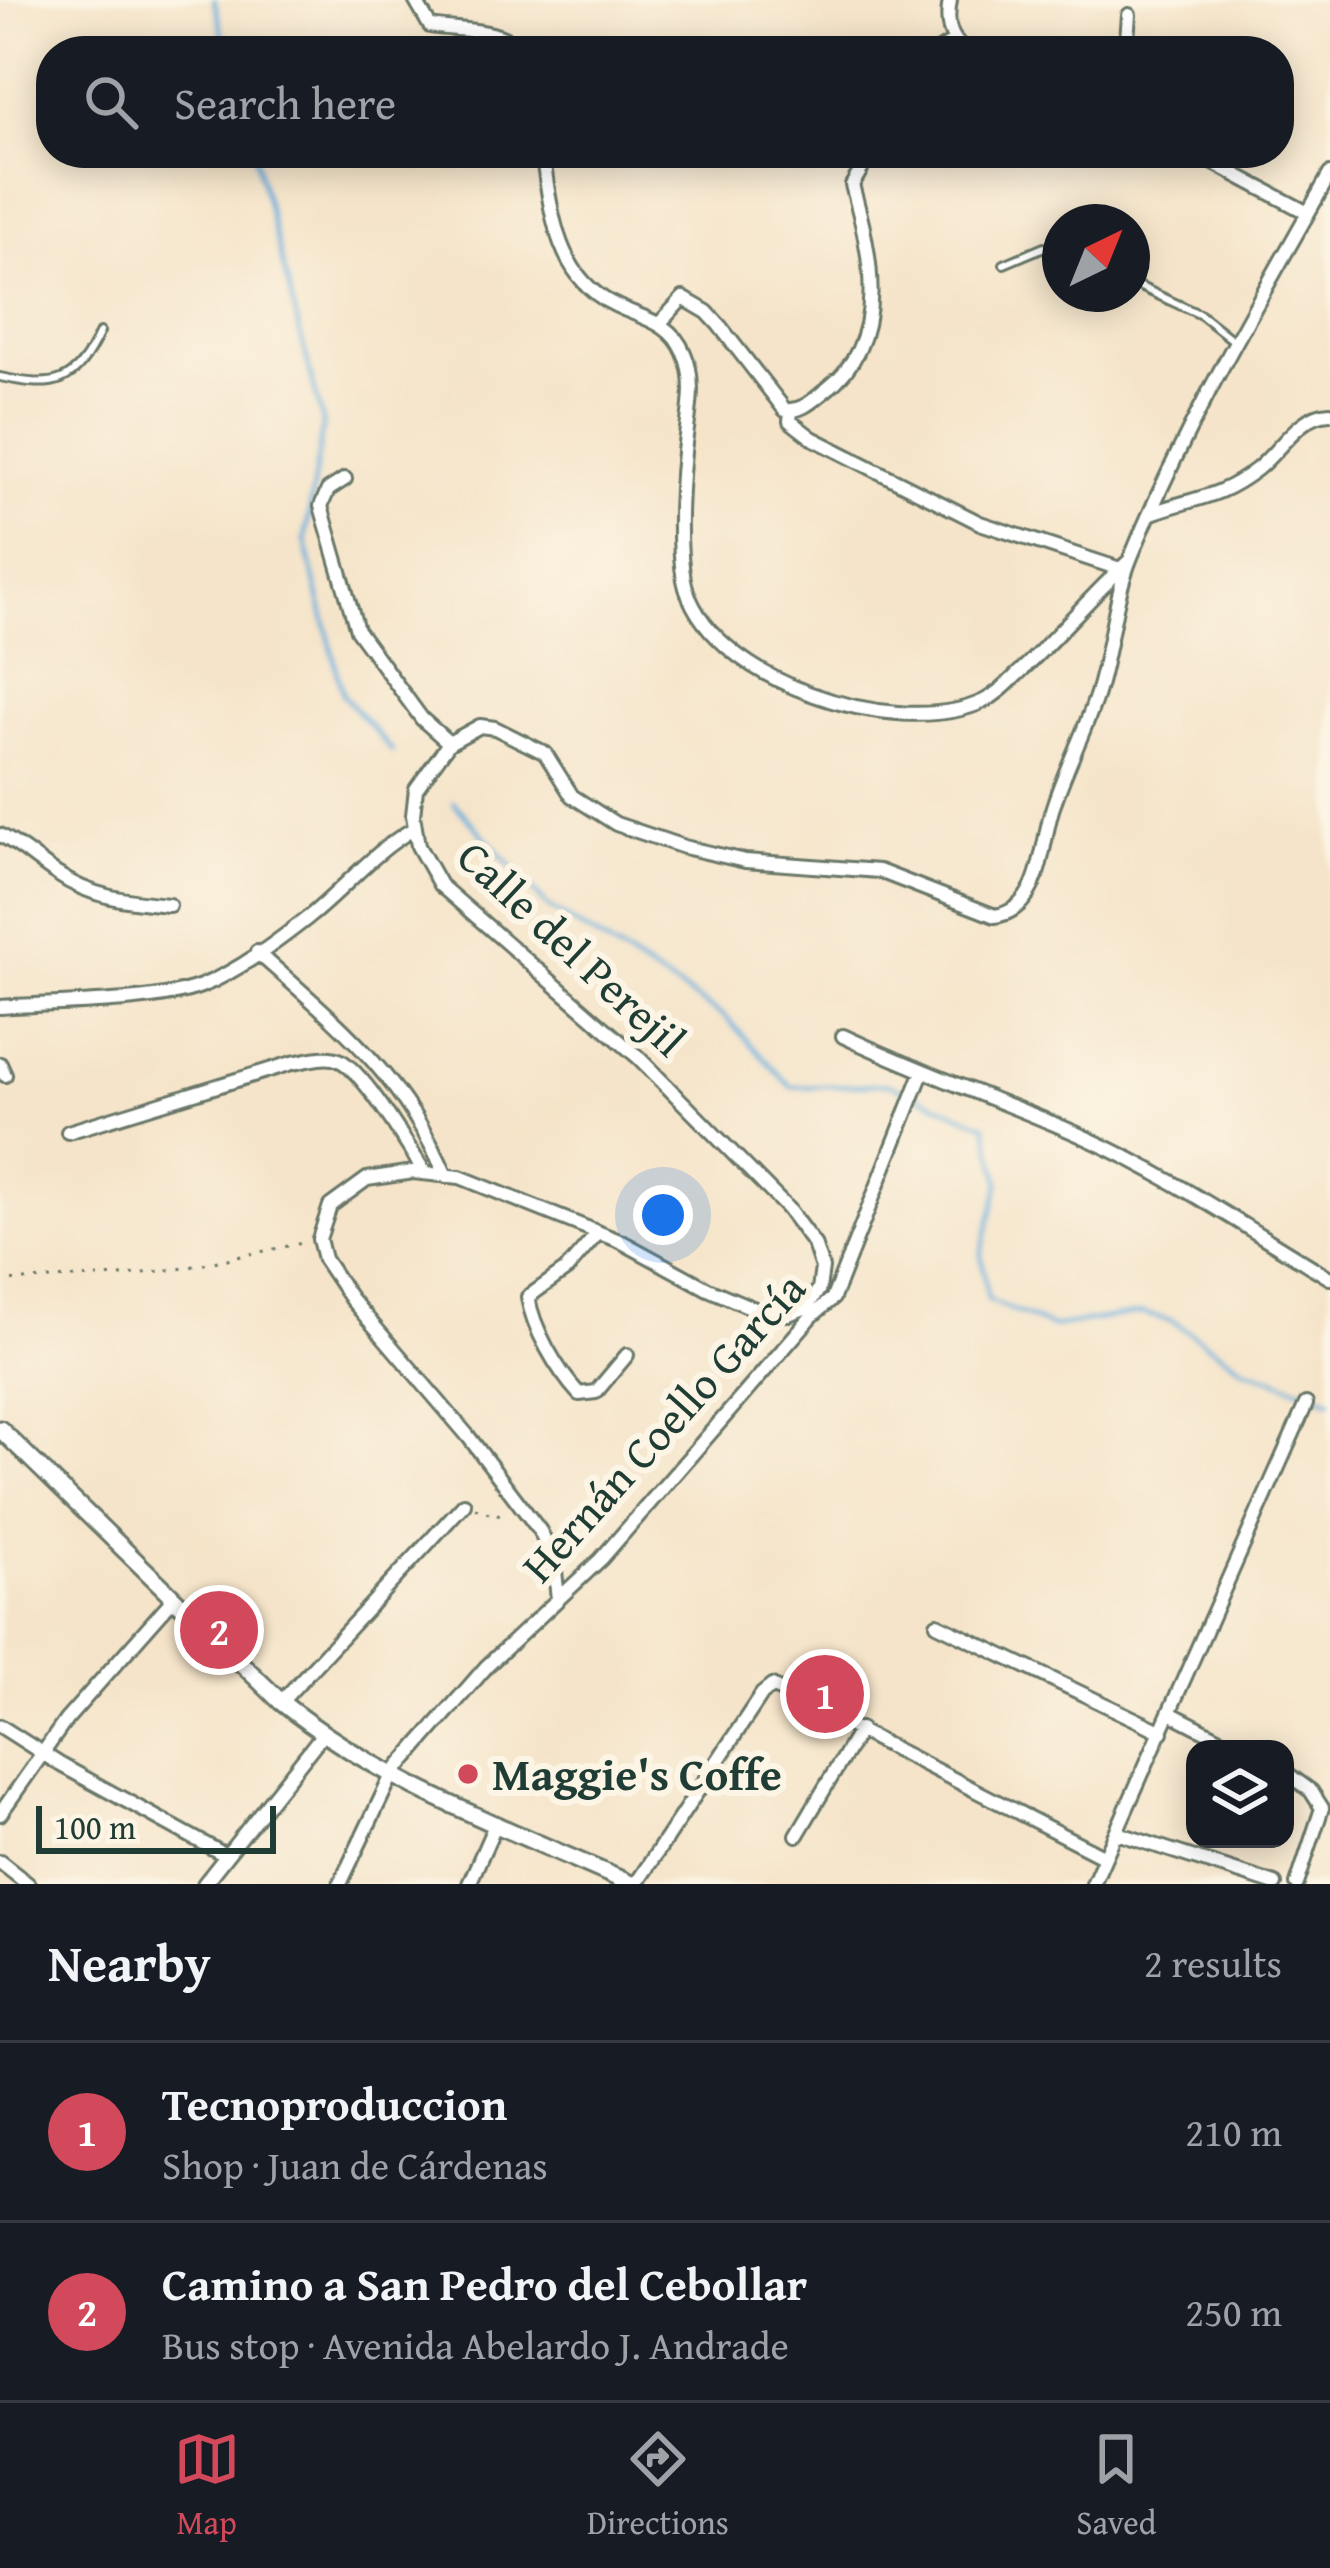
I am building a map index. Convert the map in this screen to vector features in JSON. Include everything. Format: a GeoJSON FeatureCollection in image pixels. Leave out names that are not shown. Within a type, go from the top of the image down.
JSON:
{"type":"FeatureCollection","features":[{"type":"Feature","properties":{"kind":"street"},"geometry":{"type":"LineString","coordinates":[[415,0],[430,26],[502,36]]}},
{"type":"Feature","properties":{"kind":"street"},"geometry":{"type":"LineString","coordinates":[[950,0],[946,21],[954,36]]}},
{"type":"Feature","properties":{"kind":"street"},"geometry":{"type":"LineString","coordinates":[[1127,36],[1129,15]]}},
{"type":"Feature","properties":{"kind":"street"},"geometry":{"type":"LineString","coordinates":[[545,168],[556,234],[580,279],[606,301],[660,323],[674,334],[686,356],[692,388],[682,515],[686,589],[704,627],[720,645],[826,701],[869,711],[952,714],[998,693],[1124,565]]}},
{"type":"Feature","properties":{"kind":"street"},"geometry":{"type":"LineString","coordinates":[[791,411],[836,382],[862,345],[869,313],[870,262],[852,185],[862,168]]}},
{"type":"Feature","properties":{"kind":"street"},"geometry":{"type":"LineString","coordinates":[[1223,168],[1308,213]]}},
{"type":"Feature","properties":{"kind":"street"},"geometry":{"type":"LineString","coordinates":[[345,479],[328,490],[321,506],[357,630],[422,719],[449,742],[480,726],[511,733],[545,753],[572,796],[591,810],[616,824],[683,847],[746,861],[879,871],[1000,916],[1020,904],[1033,886],[1052,810],[1098,693],[1124,565],[1330,174]]}},
{"type":"Feature","properties":{"kind":"street"},"geometry":{"type":"LineString","coordinates":[[660,323],[682,298],[707,312],[771,395],[791,411]]}},
{"type":"Feature","properties":{"kind":"street"},"geometry":{"type":"LineString","coordinates":[[791,411],[794,427],[812,438],[980,523],[1124,565]]}},
{"type":"Feature","properties":{"kind":"street"},"geometry":{"type":"LineString","coordinates":[[1151,514],[1214,497],[1254,472],[1315,414],[1330,413]]}},
{"type":"Feature","properties":{"kind":"street","name":"Calle del Perejil"},"geometry":{"type":"LineString","coordinates":[[449,742],[416,789],[415,828],[426,866],[440,886],[640,1058],[787,1208],[814,1244],[822,1268],[810,1311]]}},
{"type":"Feature","properties":{"kind":"street"},"geometry":{"type":"LineString","coordinates":[[0,1007],[124,999],[198,987],[310,916],[392,841],[415,828]]}},
{"type":"Feature","properties":{"kind":"street"},"geometry":{"type":"LineString","coordinates":[[0,835],[21,845],[58,876],[110,900],[169,905]]}},
{"type":"Feature","properties":{"kind":"street"},"geometry":{"type":"LineString","coordinates":[[257,952],[368,1052],[414,1110],[446,1176]]}},
{"type":"Feature","properties":{"kind":"street"},"geometry":{"type":"LineString","coordinates":[[843,1036],[920,1079],[1083,1136],[1195,1192],[1330,1278]]}},
{"type":"Feature","properties":{"kind":"street"},"geometry":{"type":"LineString","coordinates":[[68,1132],[292,1063],[329,1058],[343,1061],[354,1073],[424,1173]]}},
{"type":"Feature","properties":{"kind":"street","name":"Hernán Coello García"},"geometry":{"type":"LineString","coordinates":[[340,1884],[392,1775],[487,1666],[601,1559],[810,1311],[833,1298],[920,1079]]}},
{"type":"Feature","properties":{"kind":"street"},"geometry":{"type":"LineString","coordinates":[[559,1599],[549,1547],[528,1515],[468,1436],[351,1299],[324,1259],[319,1239],[330,1206],[367,1179],[424,1173],[460,1177],[598,1233],[762,1312],[810,1311]]}},
{"type":"Feature","properties":{"kind":"street"},"geometry":{"type":"LineString","coordinates":[[598,1233],[567,1269],[529,1298],[530,1312],[566,1380],[579,1394],[596,1392],[627,1355]]}},
{"type":"Feature","properties":{"kind":"street"},"geometry":{"type":"LineString","coordinates":[[1093,1884],[1306,1404]]}},
{"type":"Feature","properties":{"kind":"street"},"geometry":{"type":"LineString","coordinates":[[0,1429],[281,1702],[322,1735],[392,1775],[634,1884],[762,1694],[772,1686],[1105,1857]]}},
{"type":"Feature","properties":{"kind":"street"},"geometry":{"type":"LineString","coordinates":[[281,1702],[464,1504]]}},
{"type":"Feature","properties":{"kind":"street"},"geometry":{"type":"LineString","coordinates":[[0,1814],[41,1753],[174,1598]]}},
{"type":"Feature","properties":{"kind":"street"},"geometry":{"type":"LineString","coordinates":[[937,1624],[1162,1732]]}},
{"type":"Feature","properties":{"kind":"street"},"geometry":{"type":"LineString","coordinates":[[1170,1713],[1222,1740]]}},
{"type":"Feature","properties":{"kind":"street"},"geometry":{"type":"LineString","coordinates":[[0,1726],[225,1855]]}},
{"type":"Feature","properties":{"kind":"street"},"geometry":{"type":"LineString","coordinates":[[797,1834],[860,1729]]}},
{"type":"Feature","properties":{"kind":"street"},"geometry":{"type":"LineString","coordinates":[[204,1884],[322,1735]]}},
{"type":"Feature","properties":{"kind":"street"},"geometry":{"type":"LineString","coordinates":[[1294,1779],[1311,1791],[1322,1808],[1298,1884]]}},
{"type":"Feature","properties":{"kind":"street"},"geometry":{"type":"LineString","coordinates":[[469,1884],[496,1823]]}},
{"type":"Feature","properties":{"kind":"street"},"geometry":{"type":"LineString","coordinates":[[1117,1833],[1275,1884]]}},
{"type":"Feature","properties":{"kind":"street"},"geometry":{"type":"LineString","coordinates":[[0,1862],[28,1884]]}},
{"type":"Feature","properties":{"kind":"lane"},"geometry":{"type":"LineString","coordinates":[[1004,264],[1042,249]]}},
{"type":"Feature","properties":{"kind":"lane"},"geometry":{"type":"LineString","coordinates":[[1150,291],[1201,315],[1237,343]]}},
{"type":"Feature","properties":{"kind":"lane"},"geometry":{"type":"LineString","coordinates":[[0,376],[60,383],[73,375],[100,332]]}},
{"type":"Feature","properties":{"kind":"path"},"geometry":{"type":"LineString","coordinates":[[0,1281],[185,1268],[319,1239]]}},
{"type":"Feature","properties":{"kind":"path"},"geometry":{"type":"LineString","coordinates":[[484,1512],[497,1516],[512,1499]]}},
{"type":"Feature","properties":{"kind":"waterway"},"geometry":{"type":"LineString","coordinates":[[214,0],[223,36]]}},
{"type":"Feature","properties":{"kind":"waterway"},"geometry":{"type":"LineString","coordinates":[[258,168],[323,422],[305,540],[343,695],[392,751]]}},
{"type":"Feature","properties":{"kind":"waterway"},"geometry":{"type":"LineString","coordinates":[[454,803],[548,907],[725,1017],[791,1087],[889,1084],[986,1125],[1000,1183],[981,1254],[988,1300],[1052,1327],[1141,1313],[1172,1321],[1246,1369],[1330,1400]]}},
{"type":"Feature","properties":{"kind":"place","name":"Camino a San Pedro del Cebollar"},"geometry":{"type":"Point","coordinates":[219,1630]}},
{"type":"Feature","properties":{"kind":"place","name":"Tecnoproduccion"},"geometry":{"type":"Point","coordinates":[825,1694]}},
{"type":"Feature","properties":{"kind":"place","name":"Maggie's Coffe"},"geometry":{"type":"Point","coordinates":[468,1774]}}]}
